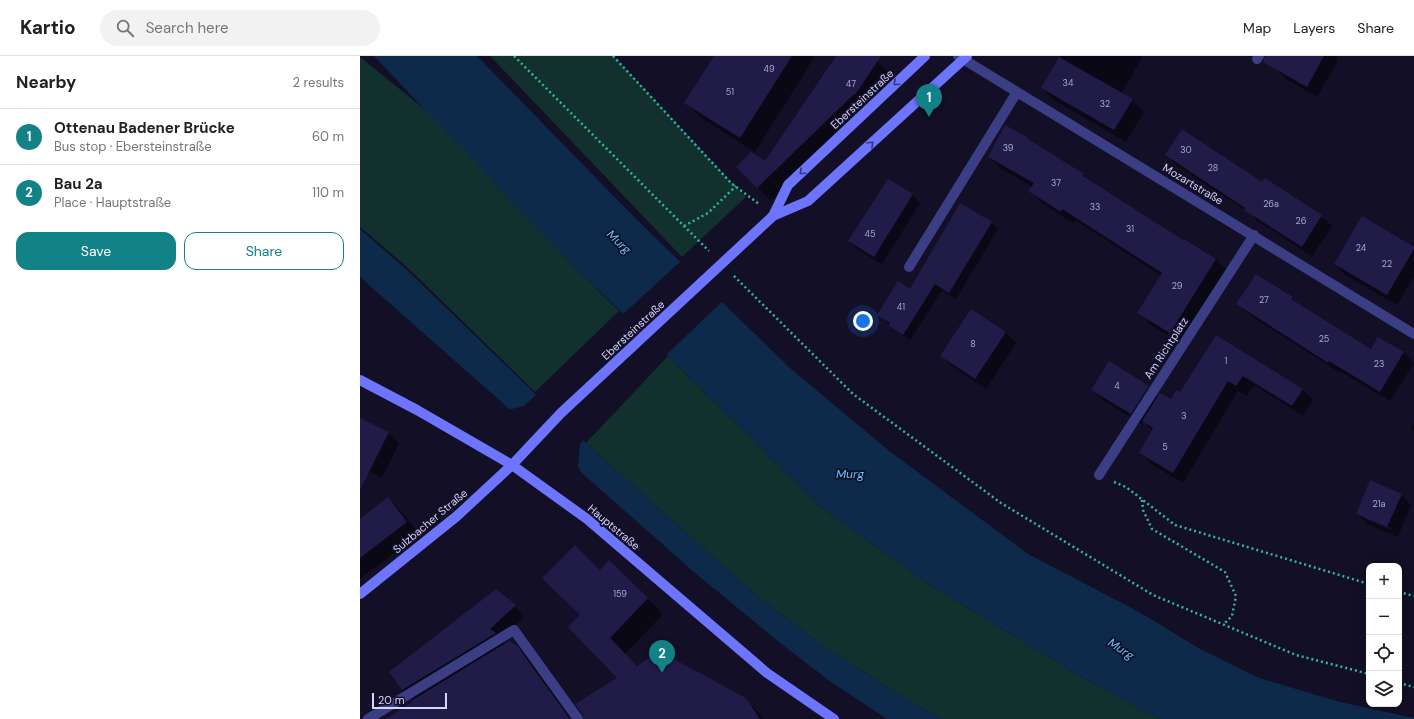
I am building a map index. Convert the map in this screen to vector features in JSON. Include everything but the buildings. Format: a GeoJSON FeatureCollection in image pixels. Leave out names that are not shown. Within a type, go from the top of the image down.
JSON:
{"type":"FeatureCollection","features":[{"type":"Feature","properties":{"kind":"street","name":"Ebersteinstraße"},"geometry":{"type":"LineString","coordinates":[[773,216],[788,185],[924,56]]}},
{"type":"Feature","properties":{"kind":"street","name":"Ebersteinstraße"},"geometry":{"type":"LineString","coordinates":[[512,465],[561,413],[773,216],[808,201],[963,57]]}},
{"type":"Feature","properties":{"kind":"street","name":"Mozartstraße"},"geometry":{"type":"LineString","coordinates":[[963,57],[1017,92],[1254,235],[1414,334]]}},
{"type":"Feature","properties":{"kind":"street"},"geometry":{"type":"LineString","coordinates":[[909,267],[1017,92]]}},
{"type":"Feature","properties":{"kind":"street","name":"Am Richtplatz"},"geometry":{"type":"LineString","coordinates":[[1099,474],[1254,235]]}},
{"type":"Feature","properties":{"kind":"street","name":"Hauptstraße"},"geometry":{"type":"LineString","coordinates":[[360,380],[429,417],[512,465],[587,519],[767,673],[834,719]]}},
{"type":"Feature","properties":{"kind":"street","name":"Sulzbacher Straße"},"geometry":{"type":"LineString","coordinates":[[360,594],[457,516],[512,465]]}},
{"type":"Feature","properties":{"kind":"street"},"geometry":{"type":"LineString","coordinates":[[368,719],[514,630],[578,719]]}},
{"type":"Feature","properties":{"kind":"path"},"geometry":{"type":"LineString","coordinates":[[514,56],[712,254]]}},
{"type":"Feature","properties":{"kind":"path"},"geometry":{"type":"LineString","coordinates":[[613,56],[731,183],[773,216]]}},
{"type":"Feature","properties":{"kind":"path"},"geometry":{"type":"LineString","coordinates":[[684,226],[708,213],[736,186]]}},
{"type":"Feature","properties":{"kind":"path"},"geometry":{"type":"LineString","coordinates":[[734,276],[853,394],[1001,504],[1153,594],[1296,655],[1366,673]]}},
{"type":"Feature","properties":{"kind":"path"},"geometry":{"type":"LineString","coordinates":[[1099,474],[1126,488],[1175,525],[1366,583]]}},
{"type":"Feature","properties":{"kind":"path"},"geometry":{"type":"LineString","coordinates":[[1142,499],[1144,510],[1152,529],[1225,572],[1236,596],[1232,616],[1224,624]]}},
{"type":"Feature","properties":{"kind":"path"},"geometry":{"type":"LineString","coordinates":[[1402,593],[1414,596]]}},
{"type":"Feature","properties":{"kind":"path"},"geometry":{"type":"LineString","coordinates":[[1402,683],[1414,686]]}},
{"type":"Feature","properties":{"kind":"green space"},"geometry":{"type":"Polygon","coordinates":[[[490,56],[614,56],[746,197],[682,257],[490,56]]]}},
{"type":"Feature","properties":{"kind":"green space"},"geometry":{"type":"Polygon","coordinates":[[[360,57],[432,115],[577,270],[619,311],[535,392],[408,268],[360,227],[360,57]]]}},
{"type":"Feature","properties":{"kind":"green space"},"geometry":{"type":"Polygon","coordinates":[[[668,356],[819,506],[930,585],[1075,673],[1147,713],[1161,719],[941,719],[916,705],[820,644],[751,591],[586,443],[668,356]]]}},
{"type":"Feature","properties":{"kind":"water","name":"Murg"},"geometry":{"type":"Polygon","coordinates":[[[374,56],[477,56],[635,218],[790,368],[888,450],[1028,554],[1139,612],[1202,650],[1259,678],[1340,702],[1414,719],[1161,719],[1147,713],[1075,673],[930,585],[819,506],[668,356],[577,270],[374,56]]]}},
{"type":"Feature","properties":{"kind":"water"},"geometry":{"type":"Polygon","coordinates":[[[360,229],[407,270],[586,443],[751,591],[820,644],[916,705],[941,719],[887,719],[831,682],[779,642],[694,572],[360,277],[360,229]]]}},
{"type":"Feature","properties":{"kind":"pier"},"geometry":{"type":"Polygon","coordinates":[[[682,260],[724,300],[665,356],[621,316],[682,260]]]}},
{"type":"Feature","properties":{"kind":"pier"},"geometry":{"type":"Polygon","coordinates":[[[538,393],[584,438],[580,444],[578,466],[584,478],[508,410],[524,406],[538,393]]]}},
{"type":"Feature","properties":{"kind":"place","name":"Ottenau Badener Brücke"},"geometry":{"type":"Point","coordinates":[929,117]}},
{"type":"Feature","properties":{"kind":"place","name":"Bau 2a"},"geometry":{"type":"Point","coordinates":[662,673]}}]}
